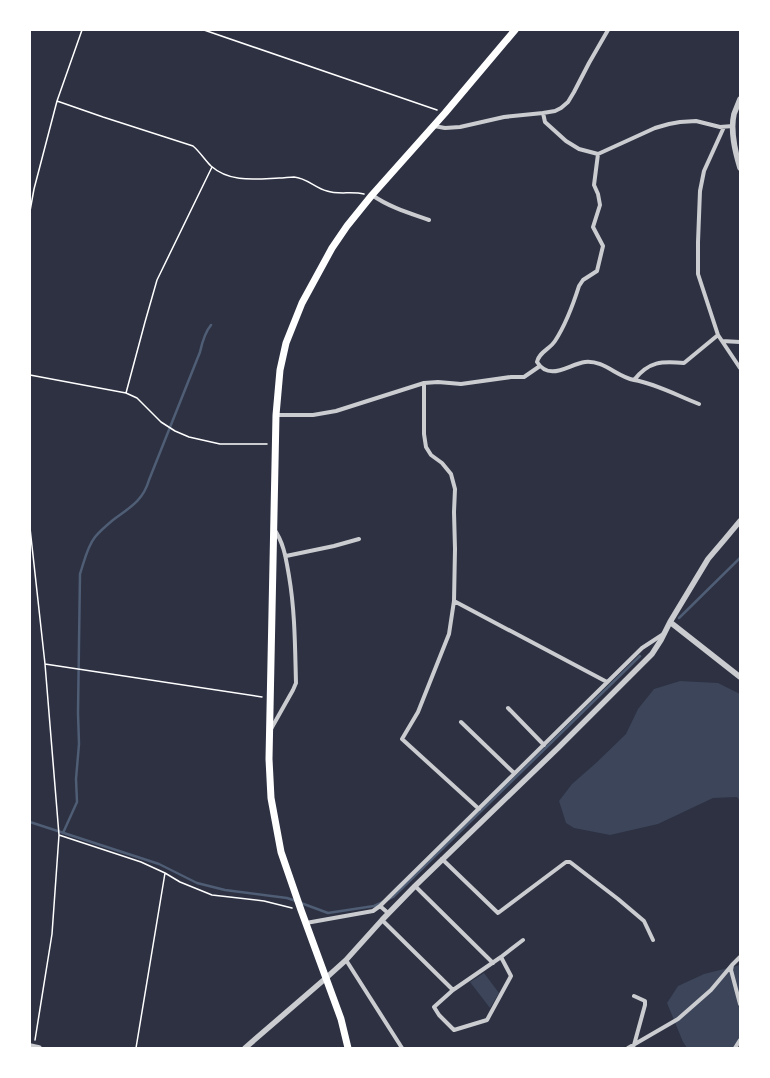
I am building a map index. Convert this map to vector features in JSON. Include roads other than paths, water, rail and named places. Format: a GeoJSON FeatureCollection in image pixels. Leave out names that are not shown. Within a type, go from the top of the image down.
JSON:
{"type":"FeatureCollection","features":[{"type":"Feature","properties":{"kind":"highway"},"geometry":{"type":"LineString","coordinates":[[348,1048],[341,1019],[281,852],[271,798],[269,759],[275,444],[280,370],[286,343],[302,303],[332,248],[347,226],[372,195],[516,30]]}},
{"type":"Feature","properties":{"kind":"street"},"geometry":{"type":"LineString","coordinates":[[433,126],[460,128],[504,117],[543,113],[555,111],[561,108],[568,102],[608,30]]}},
{"type":"Feature","properties":{"kind":"street"},"geometry":{"type":"LineString","coordinates":[[740,99],[734,114],[733,126],[733,139],[740,168]]}},
{"type":"Feature","properties":{"kind":"street"},"geometry":{"type":"LineString","coordinates":[[543,113],[545,122],[566,141],[579,149],[598,154],[655,128],[669,124],[696,121],[720,127],[733,126]]}},
{"type":"Feature","properties":{"kind":"street"},"geometry":{"type":"LineString","coordinates":[[724,127],[704,171],[700,191],[698,274],[718,335],[740,368]]}},
{"type":"Feature","properties":{"kind":"street"},"geometry":{"type":"LineString","coordinates":[[598,154],[594,185],[598,194],[600,205],[592,227],[603,246],[597,271],[583,280],[579,286],[563,328],[554,343],[538,358],[537,362],[540,366],[549,371],[563,370],[584,362],[594,362],[603,365],[629,379],[641,381],[700,404]]}},
{"type":"Feature","properties":{"kind":"street"},"geometry":{"type":"LineString","coordinates":[[372,195],[379,200],[401,210],[429,220]]}},
{"type":"Feature","properties":{"kind":"street"},"geometry":{"type":"LineString","coordinates":[[634,380],[645,368],[660,362],[684,363],[718,335]]}},
{"type":"Feature","properties":{"kind":"street"},"geometry":{"type":"LineString","coordinates":[[722,341],[740,342]]}},
{"type":"Feature","properties":{"kind":"street"},"geometry":{"type":"LineString","coordinates":[[276,415],[313,415],[336,411],[424,383],[438,382],[461,384],[511,377],[524,377],[540,366]]}},
{"type":"Feature","properties":{"kind":"street"},"geometry":{"type":"LineString","coordinates":[[424,383],[424,434],[426,447],[431,455],[442,463],[451,474],[455,489],[454,601],[449,634],[418,712],[402,739],[479,808]]}},
{"type":"Feature","properties":{"kind":"street"},"geometry":{"type":"LineString","coordinates":[[245,1048],[346,960],[388,913],[442,859],[559,747],[652,654],[708,560],[740,522]]}},
{"type":"Feature","properties":{"kind":"street"},"geometry":{"type":"LineString","coordinates":[[270,731],[296,683],[291,589],[286,556],[280,538],[274,529]]}},
{"type":"Feature","properties":{"kind":"street"},"geometry":{"type":"LineString","coordinates":[[286,556],[359,539]]}},
{"type":"Feature","properties":{"kind":"street"},"geometry":{"type":"LineString","coordinates":[[454,601],[607,682]]}},
{"type":"Feature","properties":{"kind":"street"},"geometry":{"type":"LineString","coordinates":[[670,622],[740,677]]}},
{"type":"Feature","properties":{"kind":"street"},"geometry":{"type":"LineString","coordinates":[[306,923],[373,911],[380,906],[642,648],[665,633]]}},
{"type":"Feature","properties":{"kind":"street"},"geometry":{"type":"LineString","coordinates":[[508,708],[544,745]]}},
{"type":"Feature","properties":{"kind":"street"},"geometry":{"type":"LineString","coordinates":[[461,722],[514,773]]}},
{"type":"Feature","properties":{"kind":"street"},"geometry":{"type":"LineString","coordinates":[[442,859],[498,913],[566,862],[570,862],[644,921],[653,940]]}},
{"type":"Feature","properties":{"kind":"street"},"geometry":{"type":"LineString","coordinates":[[415,886],[493,963]]}},
{"type":"Feature","properties":{"kind":"street"},"geometry":{"type":"LineString","coordinates":[[380,906],[388,913]]}},
{"type":"Feature","properties":{"kind":"street"},"geometry":{"type":"LineString","coordinates":[[382,920],[453,990]]}},
{"type":"Feature","properties":{"kind":"street"},"geometry":{"type":"LineString","coordinates":[[502,958],[511,976],[487,1020],[454,1030],[439,1015],[434,1007],[453,990],[502,958],[523,940]]}},
{"type":"Feature","properties":{"kind":"street"},"geometry":{"type":"LineString","coordinates":[[628,1048],[678,1019],[711,990],[740,957]]}},
{"type":"Feature","properties":{"kind":"street"},"geometry":{"type":"LineString","coordinates":[[346,960],[402,1048]]}},
{"type":"Feature","properties":{"kind":"street"},"geometry":{"type":"LineString","coordinates":[[732,965],[732,975],[740,1004]]}},
{"type":"Feature","properties":{"kind":"street"},"geometry":{"type":"LineString","coordinates":[[634,996],[645,1001],[645,1005],[634,1045]]}},
{"type":"Feature","properties":{"kind":"street"},"geometry":{"type":"LineString","coordinates":[[735,1048],[740,1040]]}},
{"type":"Feature","properties":{"kind":"waterway"},"geometry":{"type":"LineString","coordinates":[[63,833],[77,802],[76,779],[79,744],[80,574],[88,550],[95,537],[101,530],[130,508],[143,493],[200,352],[204,338],[211,325]]}},
{"type":"Feature","properties":{"kind":"waterway"},"geometry":{"type":"LineString","coordinates":[[679,618],[740,558]]}},
{"type":"Feature","properties":{"kind":"waterway"},"geometry":{"type":"LineString","coordinates":[[387,900],[393,897],[640,656]]}},
{"type":"Feature","properties":{"kind":"waterway"},"geometry":{"type":"LineString","coordinates":[[30,822],[159,864],[197,883],[225,890],[287,898],[296,901]]}},
{"type":"Feature","properties":{"kind":"waterway"},"geometry":{"type":"LineString","coordinates":[[301,903],[328,913],[374,906],[383,902]]}}]}
